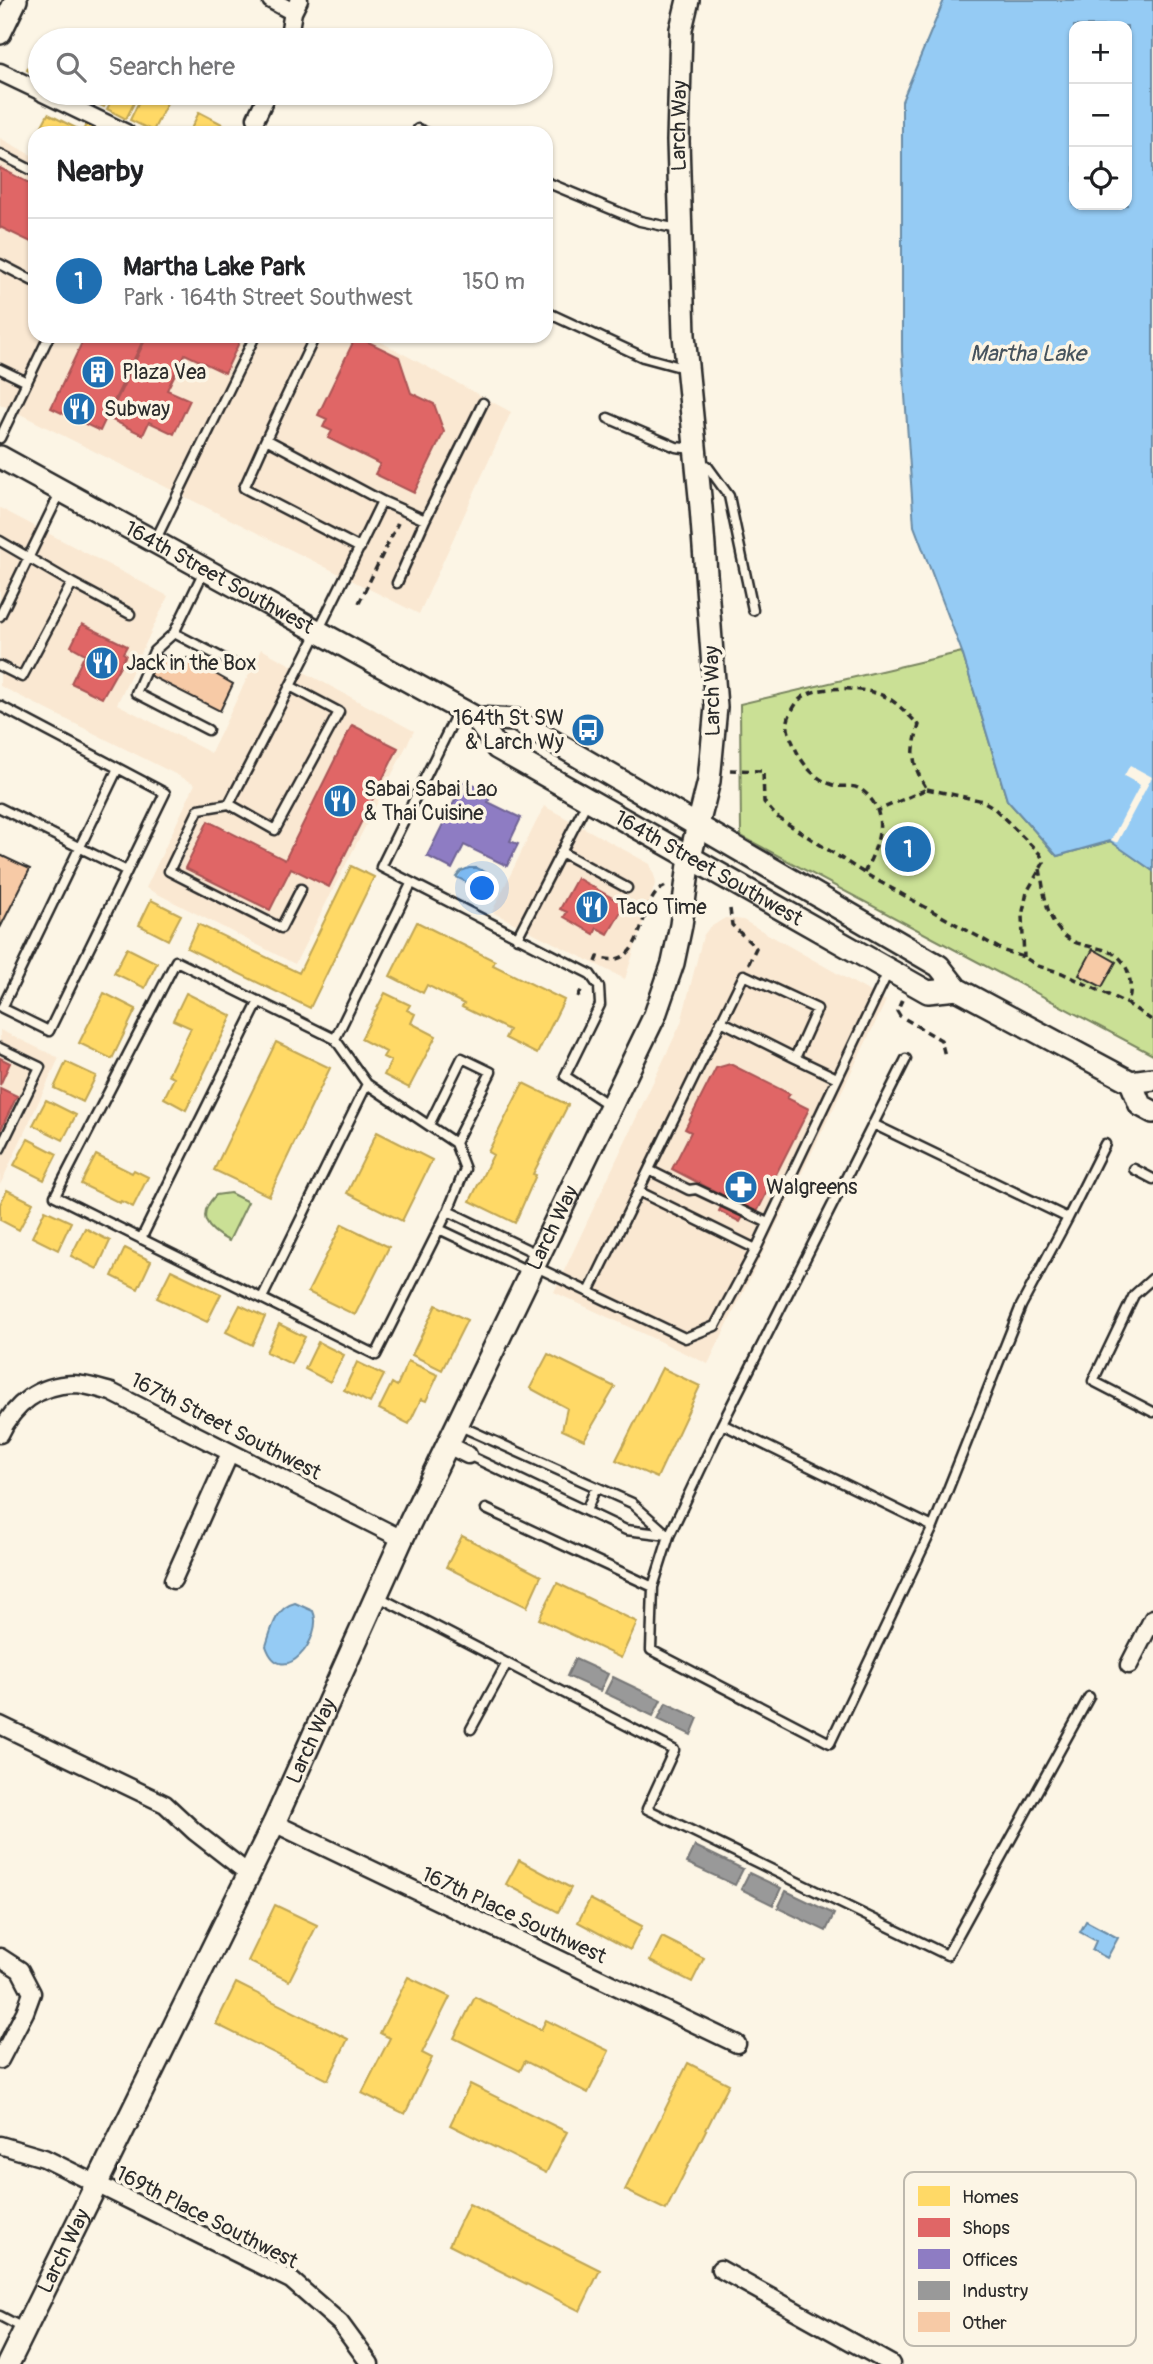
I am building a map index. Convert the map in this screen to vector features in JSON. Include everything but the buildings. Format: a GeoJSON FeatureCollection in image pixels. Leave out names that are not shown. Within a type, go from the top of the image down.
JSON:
{"type":"FeatureCollection","features":[{"type":"Feature","properties":{"kind":"main road"},"geometry":{"type":"LineString","coordinates":[[0,33],[16,0]]}},
{"type":"Feature","properties":{"kind":"main road","name":"Larch Way"},"geometry":{"type":"LineString","coordinates":[[8,2364],[274,1823],[402,1539],[655,1015],[673,963],[690,858],[711,771],[716,707],[684,335],[678,147],[681,29],[688,0]]}},
{"type":"Feature","properties":{"kind":"main road","name":"164th Street Southwest"},"geometry":{"type":"LineString","coordinates":[[0,457],[468,713],[516,720],[939,966],[957,989],[1130,1082],[1140,1105],[1153,1112]]}},
{"type":"Feature","properties":{"kind":"main road","name":"164th Street Southwest"},"geometry":{"type":"LineString","coordinates":[[468,713],[496,748],[690,858],[928,992],[957,989]]}},
{"type":"Feature","properties":{"kind":"main road"},"geometry":{"type":"LineString","coordinates":[[1130,1082],[1153,1079]]}},
{"type":"Feature","properties":{"kind":"street"},"geometry":{"type":"LineString","coordinates":[[271,0],[296,6],[291,28]]}},
{"type":"Feature","properties":{"kind":"street"},"geometry":{"type":"LineString","coordinates":[[0,72],[28,85]]}},
{"type":"Feature","properties":{"kind":"street"},"geometry":{"type":"LineString","coordinates":[[69,105],[112,126]]}},
{"type":"Feature","properties":{"kind":"street"},"geometry":{"type":"LineString","coordinates":[[256,118],[262,105]]}},
{"type":"Feature","properties":{"kind":"street","name":"167th Street Southwest"},"geometry":{"type":"LineString","coordinates":[[0,1434],[5,1423],[23,1401],[48,1389],[74,1384],[111,1392],[402,1539]]}},
{"type":"Feature","properties":{"kind":"street"},"geometry":{"type":"LineString","coordinates":[[448,1445],[468,1455]]}},
{"type":"Feature","properties":{"kind":"street"},"geometry":{"type":"LineString","coordinates":[[173,1580],[230,1453]]}},
{"type":"Feature","properties":{"kind":"street"},"geometry":{"type":"LineString","coordinates":[[1129,1664],[1148,1639],[1153,1618]]}},
{"type":"Feature","properties":{"kind":"street"},"geometry":{"type":"LineString","coordinates":[[0,1725],[165,1804],[195,1832],[249,1874]]}},
{"type":"Feature","properties":{"kind":"street","name":"167th Place Southwest"},"geometry":{"type":"LineString","coordinates":[[274,1823],[737,2044]]}},
{"type":"Feature","properties":{"kind":"street"},"geometry":{"type":"LineString","coordinates":[[0,1956],[20,1969],[32,1993],[0,2060]]}},
{"type":"Feature","properties":{"kind":"street","name":"169th Place Southwest"},"geometry":{"type":"LineString","coordinates":[[0,2145],[44,2158],[291,2280],[340,2323],[370,2364]]}},
{"type":"Feature","properties":{"kind":"street"},"geometry":{"type":"LineString","coordinates":[[720,2269],[891,2364]]}},
{"type":"Feature","properties":{"kind":"lane"},"geometry":{"type":"LineString","coordinates":[[0,154],[28,168]]}},
{"type":"Feature","properties":{"kind":"lane"},"geometry":{"type":"LineString","coordinates":[[553,185],[640,221],[681,230]]}},
{"type":"Feature","properties":{"kind":"lane"},"geometry":{"type":"LineString","coordinates":[[0,264],[28,278]]}},
{"type":"Feature","properties":{"kind":"lane"},"geometry":{"type":"LineString","coordinates":[[553,315],[643,357],[687,369]]}},
{"type":"Feature","properties":{"kind":"lane"},"geometry":{"type":"LineString","coordinates":[[0,438],[46,343]]}},
{"type":"Feature","properties":{"kind":"lane"},"geometry":{"type":"LineString","coordinates":[[155,541],[252,343]]}},
{"type":"Feature","properties":{"kind":"lane"},"geometry":{"type":"LineString","coordinates":[[312,343],[244,488],[360,548]]}},
{"type":"Feature","properties":{"kind":"lane"},"geometry":{"type":"LineString","coordinates":[[0,369],[27,382]]}},
{"type":"Feature","properties":{"kind":"lane"},"geometry":{"type":"LineString","coordinates":[[397,583],[483,403]]}},
{"type":"Feature","properties":{"kind":"lane"},"geometry":{"type":"LineString","coordinates":[[608,418],[696,454],[708,467],[729,496],[753,610]]}},
{"type":"Feature","properties":{"kind":"lane"},"geometry":{"type":"LineString","coordinates":[[266,439],[383,501],[425,520]]}},
{"type":"Feature","properties":{"kind":"lane"},"geometry":{"type":"LineString","coordinates":[[0,616],[61,490]]}},
{"type":"Feature","properties":{"kind":"lane"},"geometry":{"type":"LineString","coordinates":[[229,804],[320,631],[383,501]]}},
{"type":"Feature","properties":{"kind":"lane"},"geometry":{"type":"LineString","coordinates":[[0,541],[130,614]]}},
{"type":"Feature","properties":{"kind":"lane"},"geometry":{"type":"LineString","coordinates":[[205,568],[174,633],[154,652],[136,693],[208,730]]}},
{"type":"Feature","properties":{"kind":"lane"},"geometry":{"type":"LineString","coordinates":[[0,666],[22,677],[72,583]]}},
{"type":"Feature","properties":{"kind":"lane"},"geometry":{"type":"LineString","coordinates":[[174,633],[234,664]]}},
{"type":"Feature","properties":{"kind":"lane"},"geometry":{"type":"LineString","coordinates":[[290,686],[339,712],[275,830],[229,804],[199,810],[169,871],[281,928],[301,889]]}},
{"type":"Feature","properties":{"kind":"lane"},"geometry":{"type":"LineString","coordinates":[[0,706],[118,768],[165,793],[49,1031],[2,1008],[118,768]]}},
{"type":"Feature","properties":{"kind":"lane"},"geometry":{"type":"LineString","coordinates":[[468,713],[381,867],[590,974],[599,987],[600,1005],[565,1076],[611,1106]]}},
{"type":"Feature","properties":{"kind":"lane"},"geometry":{"type":"LineString","coordinates":[[517,938],[588,800]]}},
{"type":"Feature","properties":{"kind":"lane"},"geometry":{"type":"LineString","coordinates":[[0,808],[127,871]]}},
{"type":"Feature","properties":{"kind":"lane"},"geometry":{"type":"LineString","coordinates":[[561,852],[627,888]]}},
{"type":"Feature","properties":{"kind":"lane"},"geometry":{"type":"LineString","coordinates":[[335,1039],[411,884]]}},
{"type":"Feature","properties":{"kind":"lane"},"geometry":{"type":"LineString","coordinates":[[176,961],[258,1001],[335,1039],[367,1084],[455,1143],[465,1169],[448,1211],[376,1354],[55,1196],[176,961]]}},
{"type":"Feature","properties":{"kind":"lane"},"geometry":{"type":"LineString","coordinates":[[448,1211],[535,1265],[685,1338],[715,1326],[768,1223],[889,970]]}},
{"type":"Feature","properties":{"kind":"lane"},"geometry":{"type":"LineString","coordinates":[[589,1292],[744,975],[817,1009],[795,1058]]}},
{"type":"Feature","properties":{"kind":"lane"},"geometry":{"type":"LineString","coordinates":[[141,1239],[258,1001]]}},
{"type":"Feature","properties":{"kind":"lane"},"geometry":{"type":"LineString","coordinates":[[721,1021],[837,1078]]}},
{"type":"Feature","properties":{"kind":"lane"},"geometry":{"type":"LineString","coordinates":[[0,1048],[40,1067],[0,1149]]}},
{"type":"Feature","properties":{"kind":"lane"},"geometry":{"type":"LineString","coordinates":[[429,1125],[462,1058],[491,1072],[455,1143]]}},
{"type":"Feature","properties":{"kind":"lane"},"geometry":{"type":"LineString","coordinates":[[906,1059],[722,1424],[669,1535],[653,1587],[651,1650],[830,1743],[933,1527],[1021,1306],[1105,1144]]}},
{"type":"Feature","properties":{"kind":"lane"},"geometry":{"type":"LineString","coordinates":[[262,1298],[367,1084]]}},
{"type":"Feature","properties":{"kind":"lane"},"geometry":{"type":"LineString","coordinates":[[873,1124],[1068,1218]]}},
{"type":"Feature","properties":{"kind":"lane"},"geometry":{"type":"LineString","coordinates":[[1134,1169],[1153,1179]]}},
{"type":"Feature","properties":{"kind":"lane"},"geometry":{"type":"LineString","coordinates":[[649,1170],[768,1223]]}},
{"type":"Feature","properties":{"kind":"lane"},"geometry":{"type":"LineString","coordinates":[[638,1191],[755,1249]]}},
{"type":"Feature","properties":{"kind":"lane"},"geometry":{"type":"LineString","coordinates":[[439,1229],[535,1265]]}},
{"type":"Feature","properties":{"kind":"lane"},"geometry":{"type":"LineString","coordinates":[[1153,1278],[1134,1295],[1093,1381],[1153,1412]]}},
{"type":"Feature","properties":{"kind":"lane"},"geometry":{"type":"LineString","coordinates":[[722,1424],[933,1527]]}},
{"type":"Feature","properties":{"kind":"lane"},"geometry":{"type":"LineString","coordinates":[[458,1425],[632,1503],[669,1535]]}},
{"type":"Feature","properties":{"kind":"lane"},"geometry":{"type":"LineString","coordinates":[[468,1455],[626,1530],[669,1535]]}},
{"type":"Feature","properties":{"kind":"lane"},"geometry":{"type":"LineString","coordinates":[[586,1511],[596,1487]]}},
{"type":"Feature","properties":{"kind":"lane"},"geometry":{"type":"LineString","coordinates":[[486,1508],[653,1587]]}},
{"type":"Feature","properties":{"kind":"lane"},"geometry":{"type":"LineString","coordinates":[[376,1595],[674,1750],[647,1809],[947,1955],[1089,1698]]}},
{"type":"Feature","properties":{"kind":"lane"},"geometry":{"type":"LineString","coordinates":[[471,1730],[507,1663]]}},
{"type":"Feature","properties":{"kind":"lane"},"geometry":{"type":"LineString","coordinates":[[0,2316],[25,2329]]}},
{"type":"Feature","properties":{"kind":"path"},"geometry":{"type":"LineString","coordinates":[[359,603],[399,520]]}},
{"type":"Feature","properties":{"kind":"path"},"geometry":{"type":"LineString","coordinates":[[864,873],[880,831],[879,810],[858,788],[825,782],[807,769],[789,735],[787,718],[798,699],[816,691],[850,688],[886,697],[919,725],[912,757],[927,789]]}},
{"type":"Feature","properties":{"kind":"path"},"geometry":{"type":"LineString","coordinates":[[727,769],[763,771],[764,802],[777,817],[864,873],[1004,951],[1062,973],[1128,1004],[1153,1020]]}},
{"type":"Feature","properties":{"kind":"path"},"geometry":{"type":"LineString","coordinates":[[879,810],[927,789],[983,801],[993,807],[1040,854],[1044,862],[1027,892],[1021,916],[1024,957]]}},
{"type":"Feature","properties":{"kind":"path"},"geometry":{"type":"LineString","coordinates":[[1040,869],[1051,917],[1061,933],[1077,944],[1108,950],[1122,960],[1130,975],[1131,992],[1128,1004]]}},
{"type":"Feature","properties":{"kind":"path"},"geometry":{"type":"LineString","coordinates":[[596,962],[598,957],[618,960],[627,954],[656,892],[668,885]]}},
{"type":"Feature","properties":{"kind":"path"},"geometry":{"type":"LineString","coordinates":[[730,909],[732,925],[756,948],[744,975]]}},
{"type":"Feature","properties":{"kind":"path"},"geometry":{"type":"LineString","coordinates":[[902,1000],[897,1011],[900,1016],[941,1040],[945,1055]]}},
{"type":"Feature","properties":{"kind":"shaded area"},"geometry":{"type":"Polygon","coordinates":[[[0,138],[28,153],[28,343],[383,343],[511,412],[419,614],[0,404],[0,138]]]}},
{"type":"Feature","properties":{"kind":"shaded area"},"geometry":{"type":"Polygon","coordinates":[[[0,508],[168,596],[117,704],[211,753],[261,649],[414,731],[295,964],[146,888],[195,784],[0,686],[0,508]]]}},
{"type":"Feature","properties":{"kind":"shaded area"},"geometry":{"type":"Polygon","coordinates":[[[544,806],[650,864],[656,881],[625,979],[492,912],[544,806]]]}},
{"type":"Feature","properties":{"kind":"shaded area"},"geometry":{"type":"Polygon","coordinates":[[[725,918],[743,920],[886,1001],[708,1364],[554,1292],[681,1023],[703,936],[709,928],[725,918]]]}},
{"type":"Feature","properties":{"kind":"shaded area"},"geometry":{"type":"Polygon","coordinates":[[[0,1030],[59,1058],[0,1185],[0,1030]]]}},
{"type":"Feature","properties":{"kind":"green space"},"geometry":{"type":"Polygon","coordinates":[[[962,652],[1007,800],[1057,856],[1111,841],[1153,871],[1153,1055],[741,836],[740,704],[962,652]]]}},
{"type":"Feature","properties":{"kind":"green space"},"geometry":{"type":"Polygon","coordinates":[[[230,1193],[248,1202],[229,1241],[210,1227],[205,1216],[216,1195],[230,1193]]]}},
{"type":"Feature","properties":{"kind":"water","name":"Martha Lake"},"geometry":{"type":"Polygon","coordinates":[[[944,0],[1153,0],[1153,871],[1110,841],[1057,856],[1007,800],[962,652],[914,526],[902,351],[902,101],[944,0]]]}},
{"type":"Feature","properties":{"kind":"water"},"geometry":{"type":"Polygon","coordinates":[[[469,868],[485,872],[482,879],[491,884],[487,892],[456,877],[469,868]]]}},
{"type":"Feature","properties":{"kind":"water"},"geometry":{"type":"Polygon","coordinates":[[[295,1603],[313,1611],[313,1633],[300,1655],[291,1662],[282,1663],[273,1659],[266,1646],[279,1614],[295,1603]]]}},
{"type":"Feature","properties":{"kind":"water"},"geometry":{"type":"Polygon","coordinates":[[[1086,1921],[1118,1938],[1107,1958],[1092,1950],[1096,1941],[1080,1932],[1086,1921]]]}},
{"type":"Feature","properties":{"kind":"pier"},"geometry":{"type":"Polygon","coordinates":[[[1130,765],[1152,777],[1117,843],[1111,840],[1140,785],[1124,776],[1130,765]]]}},
{"type":"Feature","properties":{"kind":"place","name":"Plaza Vea"},"geometry":{"type":"Point","coordinates":[98,372]}},
{"type":"Feature","properties":{"kind":"place","name":"Subway"},"geometry":{"type":"Point","coordinates":[79,409]}},
{"type":"Feature","properties":{"kind":"place","name":"Jack in the Box"},"geometry":{"type":"Point","coordinates":[102,663]}},
{"type":"Feature","properties":{"kind":"place","name":"164th St SW & Larch Wy"},"geometry":{"type":"Point","coordinates":[588,730]}},
{"type":"Feature","properties":{"kind":"place","name":"Sabai Sabai Lao & Thai Cuisine"},"geometry":{"type":"Point","coordinates":[340,801]}},
{"type":"Feature","properties":{"kind":"place","name":"Martha Lake Park"},"geometry":{"type":"Point","coordinates":[908,849]}},
{"type":"Feature","properties":{"kind":"place","name":"Taco Time"},"geometry":{"type":"Point","coordinates":[592,907]}},
{"type":"Feature","properties":{"kind":"place","name":"Walgreens"},"geometry":{"type":"Point","coordinates":[741,1187]}}]}
